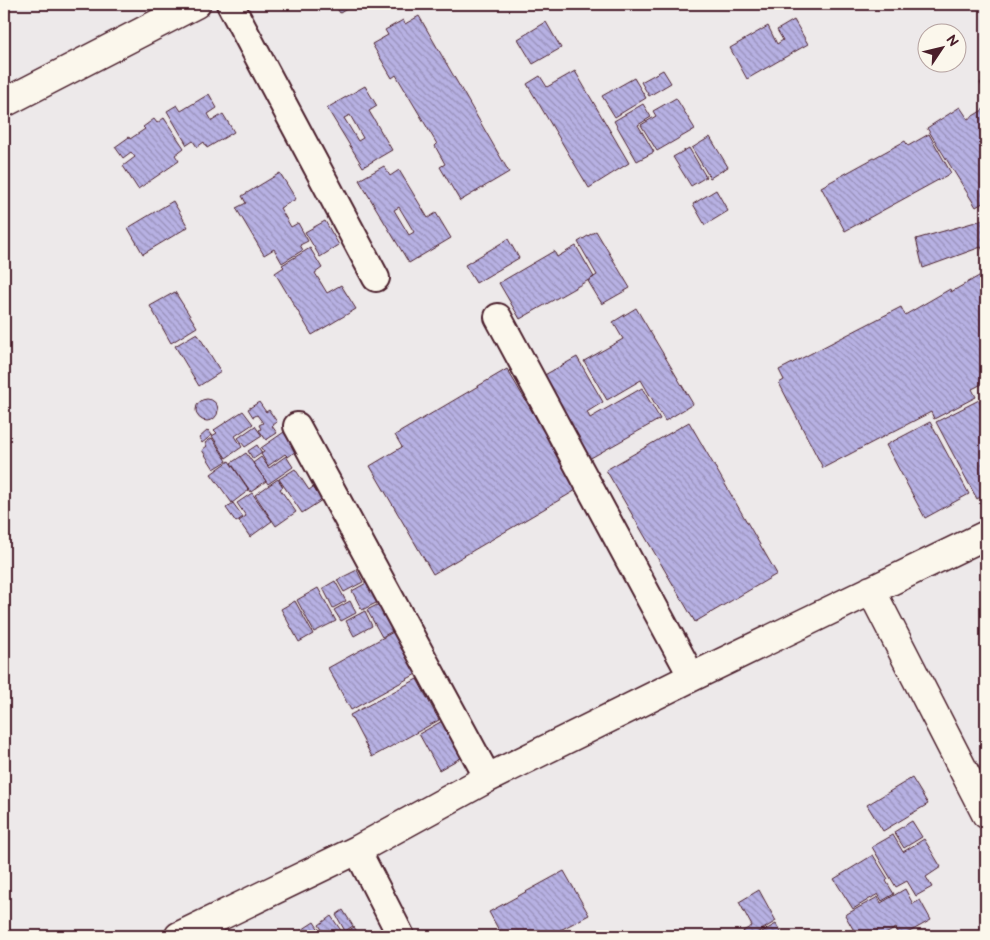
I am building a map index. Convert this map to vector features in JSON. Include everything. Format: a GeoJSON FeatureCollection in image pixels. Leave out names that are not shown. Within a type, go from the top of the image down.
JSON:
{"type":"FeatureCollection","features":[{"type":"Feature","properties":{"kind":"street"},"geometry":{"type":"LineString","coordinates":[[4,103],[196,4]]}},
{"type":"Feature","properties":{"kind":"street"},"geometry":{"type":"LineString","coordinates":[[230,4],[376,278]]}},
{"type":"Feature","properties":{"kind":"street"},"geometry":{"type":"LineString","coordinates":[[498,317],[692,676]]}},
{"type":"Feature","properties":{"kind":"street"},"geometry":{"type":"LineString","coordinates":[[297,426],[488,778]]}},
{"type":"Feature","properties":{"kind":"street"},"geometry":{"type":"LineString","coordinates":[[179,936],[357,850],[488,778],[692,676],[986,535]]}},
{"type":"Feature","properties":{"kind":"street"},"geometry":{"type":"LineString","coordinates":[[871,590],[985,810]]}},
{"type":"Feature","properties":{"kind":"street"},"geometry":{"type":"LineString","coordinates":[[357,850],[401,936]]}},
{"type":"Feature","properties":{"kind":"building"},"geometry":{"type":"Polygon","coordinates":[[[4,4],[16,4],[4,10],[4,4]]]}},
{"type":"Feature","properties":{"kind":"building"},"geometry":{"type":"Polygon","coordinates":[[[334,4],[355,4],[340,13],[334,4]]]}},
{"type":"Feature","properties":{"kind":"building"},"geometry":{"type":"Polygon","coordinates":[[[419,16],[509,172],[460,201],[440,167],[445,164],[435,146],[437,144],[396,75],[392,78],[372,44],[388,35],[385,30],[403,20],[405,24],[419,16]]]}},
{"type":"Feature","properties":{"kind":"building"},"geometry":{"type":"Polygon","coordinates":[[[794,20],[808,44],[747,79],[730,48],[768,26],[777,44],[783,40],[777,30],[794,20]]]}},
{"type":"Feature","properties":{"kind":"building"},"geometry":{"type":"Polygon","coordinates":[[[546,22],[561,48],[533,64],[518,39],[546,22]]]}},
{"type":"Feature","properties":{"kind":"building"},"geometry":{"type":"Polygon","coordinates":[[[663,70],[671,83],[649,96],[641,82],[663,70]]]}},
{"type":"Feature","properties":{"kind":"building"},"geometry":{"type":"Polygon","coordinates":[[[575,71],[629,163],[589,188],[527,84],[540,76],[547,87],[575,71]]]}},
{"type":"Feature","properties":{"kind":"building"},"geometry":{"type":"Polygon","coordinates":[[[634,78],[646,98],[615,117],[602,96],[634,78]]]}},
{"type":"Feature","properties":{"kind":"building"},"geometry":{"type":"Polygon","coordinates":[[[986,79],[986,93],[980,83],[986,79]]]}},
{"type":"Feature","properties":{"kind":"building"},"geometry":{"type":"Polygon","coordinates":[[[365,86],[377,106],[369,111],[392,150],[363,167],[327,108],[365,86]],[[350,115],[344,118],[358,141],[363,138],[350,115]]]}},
{"type":"Feature","properties":{"kind":"building"},"geometry":{"type":"Polygon","coordinates":[[[209,94],[217,108],[208,114],[212,121],[223,114],[234,132],[207,148],[204,142],[197,147],[193,141],[187,145],[167,111],[177,105],[181,111],[209,94]]]}},
{"type":"Feature","properties":{"kind":"building"},"geometry":{"type":"Polygon","coordinates":[[[676,98],[695,129],[657,151],[641,125],[656,116],[653,111],[676,98]]]}},
{"type":"Feature","properties":{"kind":"building"},"geometry":{"type":"Polygon","coordinates":[[[643,104],[651,117],[638,125],[654,152],[637,161],[614,121],[643,104]]]}},
{"type":"Feature","properties":{"kind":"building"},"geometry":{"type":"Polygon","coordinates":[[[960,107],[968,119],[986,108],[986,201],[976,207],[927,128],[960,107]]]}},
{"type":"Feature","properties":{"kind":"building"},"geometry":{"type":"Polygon","coordinates":[[[164,118],[184,148],[175,155],[179,161],[138,189],[123,166],[135,157],[131,152],[123,158],[115,147],[145,129],[143,127],[154,119],[157,123],[164,118]]]}},
{"type":"Feature","properties":{"kind":"building"},"geometry":{"type":"Polygon","coordinates":[[[929,134],[951,173],[845,231],[821,187],[905,141],[908,146],[929,134]]]}},
{"type":"Feature","properties":{"kind":"building"},"geometry":{"type":"Polygon","coordinates":[[[710,137],[728,167],[710,178],[692,148],[710,137]]]}},
{"type":"Feature","properties":{"kind":"building"},"geometry":{"type":"Polygon","coordinates":[[[689,148],[706,177],[691,186],[673,157],[689,148]]]}},
{"type":"Feature","properties":{"kind":"building"},"geometry":{"type":"Polygon","coordinates":[[[384,166],[390,176],[399,170],[428,218],[436,213],[451,238],[409,263],[359,180],[384,166]],[[399,207],[394,210],[409,235],[414,232],[399,207]]]}},
{"type":"Feature","properties":{"kind":"building"},"geometry":{"type":"Polygon","coordinates":[[[280,173],[296,199],[280,208],[291,227],[298,223],[308,241],[300,245],[303,250],[282,263],[274,249],[264,255],[236,208],[246,203],[242,196],[280,173]]]}},
{"type":"Feature","properties":{"kind":"building"},"geometry":{"type":"Polygon","coordinates":[[[716,190],[728,211],[705,225],[693,204],[716,190]]]}},
{"type":"Feature","properties":{"kind":"building"},"geometry":{"type":"Polygon","coordinates":[[[173,201],[188,227],[143,254],[128,228],[173,201]]]}},
{"type":"Feature","properties":{"kind":"building"},"geometry":{"type":"Polygon","coordinates":[[[986,219],[986,255],[981,247],[923,268],[916,239],[986,219]]]}},
{"type":"Feature","properties":{"kind":"building"},"geometry":{"type":"Polygon","coordinates":[[[325,221],[339,245],[320,257],[305,232],[325,221]]]}},
{"type":"Feature","properties":{"kind":"building"},"geometry":{"type":"Polygon","coordinates":[[[596,231],[630,288],[602,304],[588,281],[597,275],[578,242],[596,231]]]}},
{"type":"Feature","properties":{"kind":"building"},"geometry":{"type":"Polygon","coordinates":[[[508,239],[519,258],[476,283],[465,265],[508,239]]]}},
{"type":"Feature","properties":{"kind":"building"},"geometry":{"type":"Polygon","coordinates":[[[576,246],[594,277],[520,319],[499,283],[554,251],[557,257],[576,246]]]}},
{"type":"Feature","properties":{"kind":"building"},"geometry":{"type":"Polygon","coordinates":[[[310,248],[322,268],[315,273],[327,293],[341,285],[356,309],[312,335],[275,273],[284,267],[282,265],[310,248]]]}},
{"type":"Feature","properties":{"kind":"building"},"geometry":{"type":"Polygon","coordinates":[[[986,272],[986,382],[972,389],[976,397],[934,419],[931,412],[823,468],[779,383],[784,380],[779,370],[901,307],[905,315],[950,289],[951,292],[986,272]]]}},
{"type":"Feature","properties":{"kind":"building"},"geometry":{"type":"Polygon","coordinates":[[[175,292],[197,327],[171,343],[150,306],[175,292]]]}},
{"type":"Feature","properties":{"kind":"building"},"geometry":{"type":"Polygon","coordinates":[[[636,308],[693,404],[665,421],[641,380],[607,400],[584,361],[623,339],[613,322],[636,308]]]}},
{"type":"Feature","properties":{"kind":"building"},"geometry":{"type":"Polygon","coordinates":[[[197,333],[221,372],[199,386],[175,346],[197,333]]]}},
{"type":"Feature","properties":{"kind":"building"},"geometry":{"type":"Polygon","coordinates":[[[577,357],[603,402],[587,412],[590,418],[642,388],[660,419],[589,459],[541,377],[577,357]]]}},
{"type":"Feature","properties":{"kind":"building"},"geometry":{"type":"Polygon","coordinates":[[[507,369],[578,489],[433,574],[370,466],[402,447],[395,435],[507,369]]]}},
{"type":"Feature","properties":{"kind":"building"},"geometry":{"type":"Polygon","coordinates":[[[203,399],[211,399],[218,406],[218,414],[211,421],[203,421],[196,414],[196,406],[203,399]]]}},
{"type":"Feature","properties":{"kind":"building"},"geometry":{"type":"Polygon","coordinates":[[[979,400],[986,415],[986,494],[977,499],[936,422],[979,400]]]}},
{"type":"Feature","properties":{"kind":"building"},"geometry":{"type":"Polygon","coordinates":[[[259,402],[266,412],[269,410],[277,422],[272,426],[277,433],[266,440],[259,430],[261,429],[259,425],[263,423],[257,415],[253,417],[248,409],[259,402]]]}},
{"type":"Feature","properties":{"kind":"building"},"geometry":{"type":"Polygon","coordinates":[[[243,411],[253,424],[235,436],[242,447],[226,458],[212,436],[217,433],[214,430],[243,411]]]}},
{"type":"Feature","properties":{"kind":"building"},"geometry":{"type":"Polygon","coordinates":[[[689,422],[777,574],[695,622],[606,470],[689,422]]]}},
{"type":"Feature","properties":{"kind":"building"},"geometry":{"type":"Polygon","coordinates":[[[930,422],[969,494],[925,518],[886,445],[930,422]]]}},
{"type":"Feature","properties":{"kind":"building"},"geometry":{"type":"Polygon","coordinates":[[[255,426],[262,436],[245,447],[238,438],[255,426]]]}},
{"type":"Feature","properties":{"kind":"building"},"geometry":{"type":"Polygon","coordinates":[[[208,430],[212,435],[202,443],[199,438],[208,430]]]}},
{"type":"Feature","properties":{"kind":"building"},"geometry":{"type":"Polygon","coordinates":[[[284,432],[296,451],[288,457],[285,454],[268,466],[261,454],[264,452],[261,448],[284,432]]]}},
{"type":"Feature","properties":{"kind":"building"},"geometry":{"type":"Polygon","coordinates":[[[212,438],[227,461],[214,469],[202,450],[207,446],[205,443],[212,438]]]}},
{"type":"Feature","properties":{"kind":"building"},"geometry":{"type":"Polygon","coordinates":[[[257,445],[262,453],[253,459],[248,451],[257,445]]]}},
{"type":"Feature","properties":{"kind":"building"},"geometry":{"type":"Polygon","coordinates":[[[246,453],[266,481],[251,492],[231,463],[246,453]]]}},
{"type":"Feature","properties":{"kind":"building"},"geometry":{"type":"Polygon","coordinates":[[[286,456],[293,467],[268,484],[253,463],[261,457],[269,468],[286,456]]]}},
{"type":"Feature","properties":{"kind":"building"},"geometry":{"type":"Polygon","coordinates":[[[229,461],[249,490],[232,503],[211,474],[229,461]]]}},
{"type":"Feature","properties":{"kind":"building"},"geometry":{"type":"Polygon","coordinates":[[[295,469],[309,490],[313,487],[322,500],[302,513],[279,479],[295,469]]]}},
{"type":"Feature","properties":{"kind":"building"},"geometry":{"type":"Polygon","coordinates":[[[278,479],[283,487],[280,489],[296,512],[276,526],[255,495],[278,479]]]}},
{"type":"Feature","properties":{"kind":"building"},"geometry":{"type":"Polygon","coordinates":[[[252,493],[272,521],[250,537],[239,521],[246,516],[237,503],[252,493]]]}},
{"type":"Feature","properties":{"kind":"building"},"geometry":{"type":"Polygon","coordinates":[[[233,503],[243,517],[236,522],[226,508],[233,503]]]}},
{"type":"Feature","properties":{"kind":"building"},"geometry":{"type":"Polygon","coordinates":[[[357,570],[363,582],[344,592],[337,580],[357,570]]]}},
{"type":"Feature","properties":{"kind":"building"},"geometry":{"type":"Polygon","coordinates":[[[335,581],[346,601],[333,608],[323,588],[335,581]]]}},
{"type":"Feature","properties":{"kind":"building"},"geometry":{"type":"Polygon","coordinates":[[[368,582],[378,602],[362,610],[352,591],[368,582]]]}},
{"type":"Feature","properties":{"kind":"building"},"geometry":{"type":"Polygon","coordinates":[[[318,588],[336,621],[314,632],[297,600],[318,588]]]}},
{"type":"Feature","properties":{"kind":"building"},"geometry":{"type":"Polygon","coordinates":[[[295,601],[313,634],[299,642],[281,609],[295,601]]]}},
{"type":"Feature","properties":{"kind":"building"},"geometry":{"type":"Polygon","coordinates":[[[350,601],[356,613],[341,621],[334,610],[350,601]]]}},
{"type":"Feature","properties":{"kind":"building"},"geometry":{"type":"Polygon","coordinates":[[[383,602],[398,628],[382,637],[367,610],[383,602]]]}},
{"type":"Feature","properties":{"kind":"building"},"geometry":{"type":"Polygon","coordinates":[[[365,611],[372,626],[354,636],[346,621],[365,611]]]}},
{"type":"Feature","properties":{"kind":"building"},"geometry":{"type":"Polygon","coordinates":[[[395,631],[418,673],[351,710],[328,668],[395,631]]]}},
{"type":"Feature","properties":{"kind":"building"},"geometry":{"type":"Polygon","coordinates":[[[417,679],[439,720],[372,757],[350,715],[417,679]]]}},
{"type":"Feature","properties":{"kind":"building"},"geometry":{"type":"Polygon","coordinates":[[[444,720],[464,756],[439,770],[419,734],[444,720]]]}},
{"type":"Feature","properties":{"kind":"building"},"geometry":{"type":"Polygon","coordinates":[[[912,778],[928,804],[883,831],[867,805],[912,778]]]}},
{"type":"Feature","properties":{"kind":"building"},"geometry":{"type":"Polygon","coordinates":[[[912,821],[922,837],[904,848],[894,832],[912,821]]]}},
{"type":"Feature","properties":{"kind":"building"},"geometry":{"type":"Polygon","coordinates":[[[893,835],[903,852],[924,839],[941,867],[926,877],[932,887],[916,896],[907,881],[896,887],[872,847],[893,835]]]}},
{"type":"Feature","properties":{"kind":"building"},"geometry":{"type":"Polygon","coordinates":[[[873,855],[888,879],[886,881],[894,894],[882,901],[878,894],[853,909],[834,879],[873,855]]]}},
{"type":"Feature","properties":{"kind":"building"},"geometry":{"type":"Polygon","coordinates":[[[564,871],[589,915],[549,936],[502,936],[489,912],[564,871]]]}},
{"type":"Feature","properties":{"kind":"building"},"geometry":{"type":"Polygon","coordinates":[[[905,889],[913,904],[920,900],[931,920],[902,936],[900,936],[896,928],[882,936],[857,936],[845,915],[878,897],[881,903],[905,889]]]}},
{"type":"Feature","properties":{"kind":"building"},"geometry":{"type":"Polygon","coordinates":[[[759,890],[776,921],[752,936],[746,936],[743,931],[752,926],[739,902],[759,890]]]}},
{"type":"Feature","properties":{"kind":"building"},"geometry":{"type":"Polygon","coordinates":[[[343,910],[353,926],[345,931],[336,915],[343,910]]]}},
{"type":"Feature","properties":{"kind":"building"},"geometry":{"type":"Polygon","coordinates":[[[331,916],[342,932],[336,936],[326,936],[319,925],[331,916]]]}},
{"type":"Feature","properties":{"kind":"building"},"geometry":{"type":"Polygon","coordinates":[[[314,922],[323,936],[303,936],[300,931],[314,922]]]}},
{"type":"Feature","properties":{"kind":"building"},"geometry":{"type":"Polygon","coordinates":[[[776,924],[783,936],[755,936],[776,924]]]}},
{"type":"Feature","properties":{"kind":"building"},"geometry":{"type":"Polygon","coordinates":[[[354,927],[360,936],[340,936],[354,927]]]}}]}
